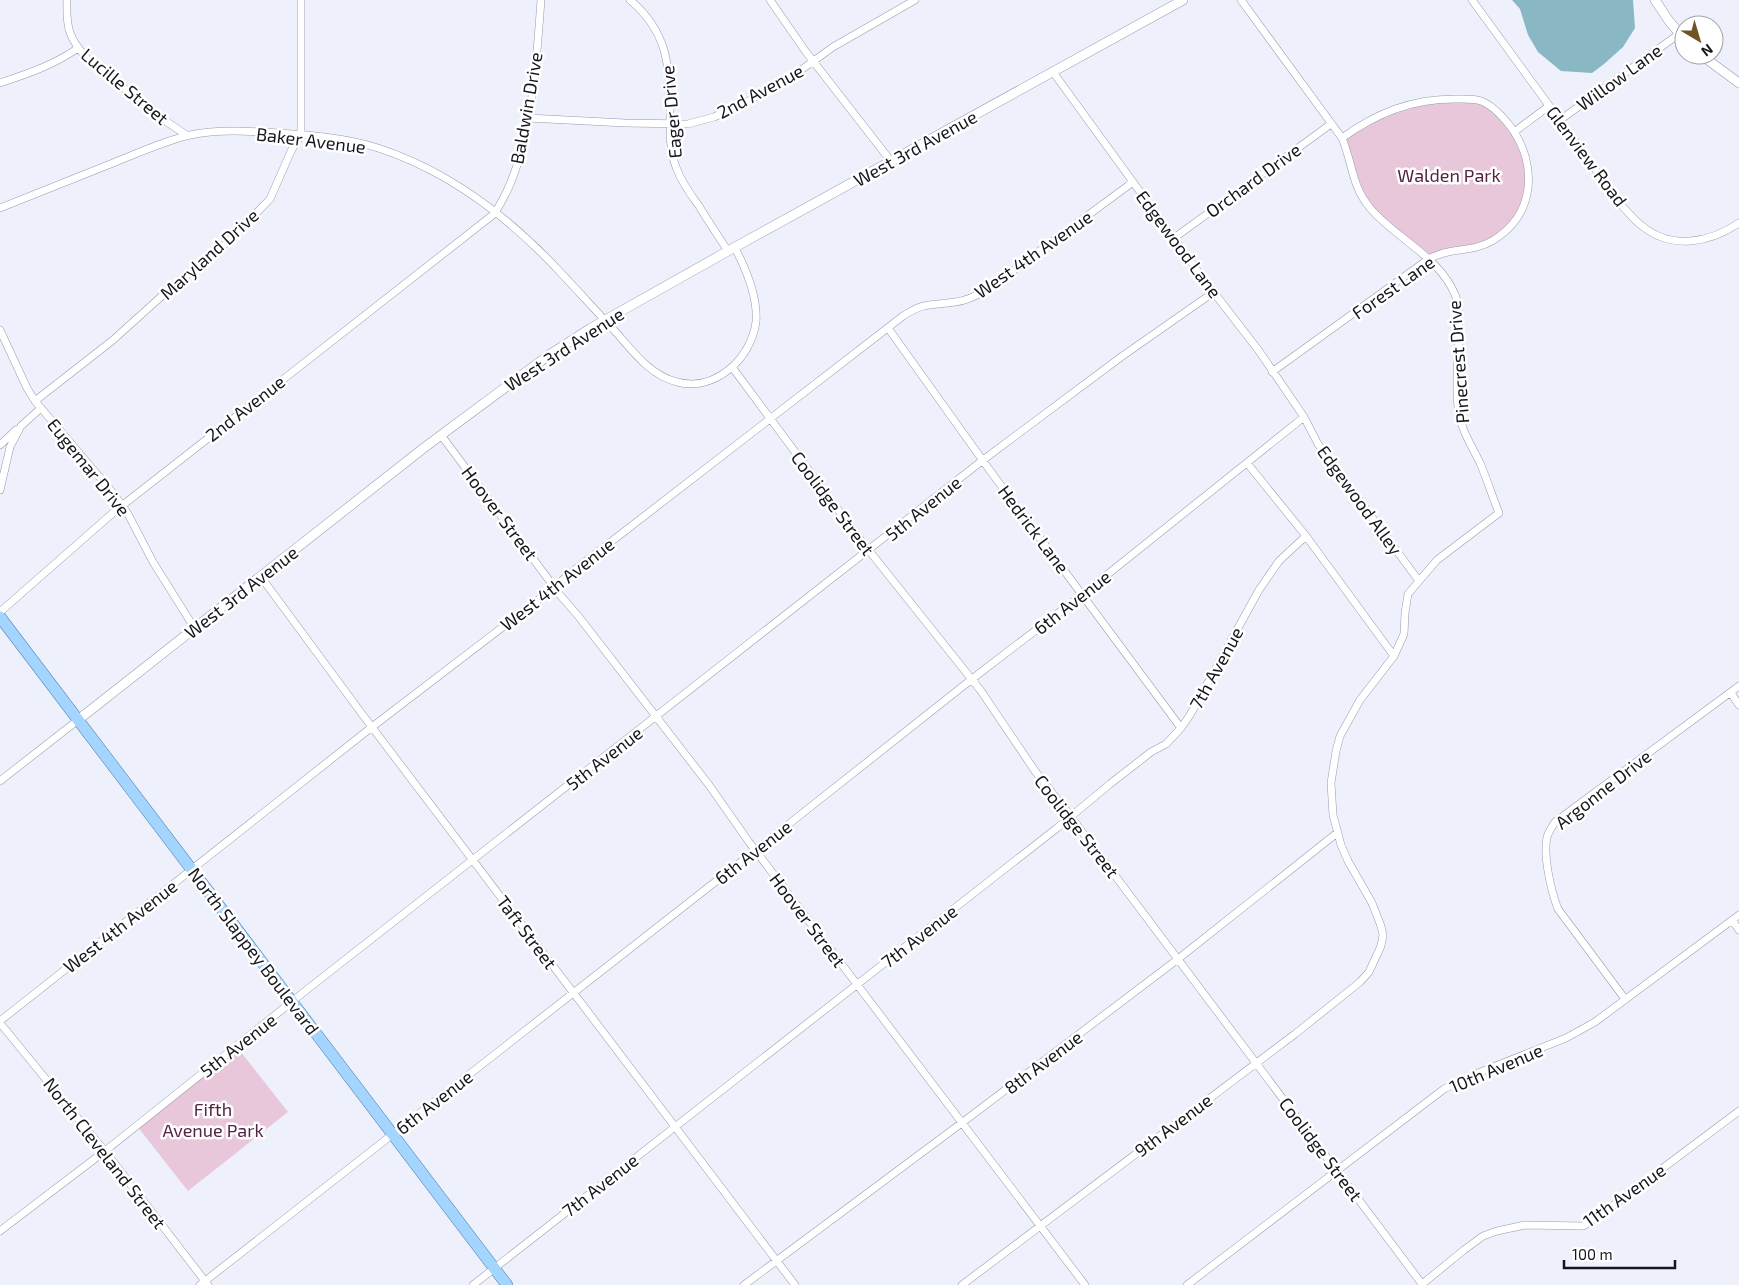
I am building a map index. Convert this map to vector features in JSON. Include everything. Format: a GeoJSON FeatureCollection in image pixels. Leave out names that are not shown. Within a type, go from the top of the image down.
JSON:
{"type":"FeatureCollection","features":[{"type":"Feature","properties":{"kind":"main road","name":"North Slappey Boulevard"},"geometry":{"type":"LineString","coordinates":[[0,617],[507,1285]]}},
{"type":"Feature","properties":{"kind":"street","name":"Lucille Street"},"geometry":{"type":"LineString","coordinates":[[66,0],[68,29],[78,48],[88,60],[167,122],[188,136]]}},
{"type":"Feature","properties":{"kind":"street","name":"Maryland Drive"},"geometry":{"type":"LineString","coordinates":[[35,401],[113,340],[164,294],[230,240],[270,199],[292,149],[301,135],[301,0]]}},
{"type":"Feature","properties":{"kind":"street","name":"Baldwin Drive"},"geometry":{"type":"LineString","coordinates":[[496,212],[503,202],[513,175],[528,118],[536,76],[541,0]]}},
{"type":"Feature","properties":{"kind":"street","name":"Eager Drive"},"geometry":{"type":"LineString","coordinates":[[630,0],[648,18],[665,49],[669,80],[670,137],[675,166],[683,182],[742,261],[751,284],[756,322],[746,348],[732,367]]}},
{"type":"Feature","properties":{"kind":"street"},"geometry":{"type":"LineString","coordinates":[[770,0],[814,62],[890,160]]}},
{"type":"Feature","properties":{"kind":"street","name":"2nd Avenue"},"geometry":{"type":"LineString","coordinates":[[528,118],[625,124],[688,124],[697,120],[714,117],[745,102],[814,62],[833,47],[915,0]]}},
{"type":"Feature","properties":{"kind":"street","name":"West 3rd Avenue"},"geometry":{"type":"LineString","coordinates":[[0,781],[441,435],[542,360],[604,321],[890,160],[1183,0]]}},
{"type":"Feature","properties":{"kind":"street","name":"Pinecrest Drive"},"geometry":{"type":"LineString","coordinates":[[1241,0],[1342,138],[1349,156],[1354,179],[1362,198],[1377,216],[1428,260],[1449,284],[1457,300],[1459,317],[1459,414],[1464,431],[1479,462],[1499,513],[1437,560],[1408,594],[1404,634],[1394,656],[1370,687],[1340,736],[1334,759],[1331,783],[1333,815],[1348,861],[1379,917],[1382,935],[1377,957]]}},
{"type":"Feature","properties":{"kind":"street","name":"Glenview Road"},"geometry":{"type":"LineString","coordinates":[[1472,0],[1623,206],[1640,225],[1650,232],[1671,240],[1695,241],[1719,235],[1739,223]]}},
{"type":"Feature","properties":{"kind":"street"},"geometry":{"type":"LineString","coordinates":[[1656,0],[1674,26]]}},
{"type":"Feature","properties":{"kind":"street","name":"Willow Lane"},"geometry":{"type":"LineString","coordinates":[[1560,120],[1674,42]]}},
{"type":"Feature","properties":{"kind":"street"},"geometry":{"type":"LineString","coordinates":[[0,83],[64,58],[78,48]]}},
{"type":"Feature","properties":{"kind":"street"},"geometry":{"type":"LineString","coordinates":[[1715,65],[1739,83]]}},
{"type":"Feature","properties":{"kind":"street","name":"Edgewood Lane"},"geometry":{"type":"LineString","coordinates":[[1053,72],[1259,351],[1304,417]]}},
{"type":"Feature","properties":{"kind":"street"},"geometry":{"type":"LineString","coordinates":[[1342,138],[1377,116],[1394,109],[1433,99],[1482,101],[1506,120],[1514,132],[1549,106]]}},
{"type":"Feature","properties":{"kind":"street","name":"Orchard Drive"},"geometry":{"type":"LineString","coordinates":[[1174,238],[1332,124]]}},
{"type":"Feature","properties":{"kind":"street","name":"Baker Avenue"},"geometry":{"type":"LineString","coordinates":[[0,208],[158,145],[188,136],[221,131],[267,132],[356,143],[396,155],[440,176],[496,212],[540,252],[641,361],[654,372],[676,382],[704,382],[720,376],[732,367]]}},
{"type":"Feature","properties":{"kind":"street","name":"Forest Lane"},"geometry":{"type":"LineString","coordinates":[[1272,372],[1428,260],[1447,252],[1483,246],[1505,231],[1520,213],[1527,194],[1529,174],[1523,148],[1514,132]]}},
{"type":"Feature","properties":{"kind":"street","name":"West 4th Avenue"},"geometry":{"type":"LineString","coordinates":[[0,1022],[372,727],[769,418],[916,307],[967,300],[988,290],[1133,182]]}},
{"type":"Feature","properties":{"kind":"street","name":"2nd Avenue"},"geometry":{"type":"LineString","coordinates":[[0,612],[122,505],[408,284],[496,212]]}},
{"type":"Feature","properties":{"kind":"street","name":"5th Avenue"},"geometry":{"type":"LineString","coordinates":[[0,1231],[983,460],[1121,357],[1214,292]]}},
{"type":"Feature","properties":{"kind":"street","name":"Hedrick Lane"},"geometry":{"type":"LineString","coordinates":[[888,328],[1181,728]]}},
{"type":"Feature","properties":{"kind":"street","name":"Eugemar Drive"},"geometry":{"type":"LineString","coordinates":[[0,330],[35,401],[122,505],[153,562],[195,628]]}},
{"type":"Feature","properties":{"kind":"street","name":"Coolidge Street"},"geometry":{"type":"LineString","coordinates":[[732,367],[868,550],[972,679],[1035,771],[1178,958],[1421,1285]]}},
{"type":"Feature","properties":{"kind":"street"},"geometry":{"type":"LineString","coordinates":[[0,445],[41,408]]}},
{"type":"Feature","properties":{"kind":"street","name":"Edgewood Alley"},"geometry":{"type":"LineString","coordinates":[[1304,417],[1318,444],[1419,581]]}},
{"type":"Feature","properties":{"kind":"street","name":"6th Avenue"},"geometry":{"type":"LineString","coordinates":[[204,1284],[972,679],[1083,594],[1304,417]]}},
{"type":"Feature","properties":{"kind":"street"},"geometry":{"type":"LineString","coordinates":[[0,490],[10,448],[21,426]]}},
{"type":"Feature","properties":{"kind":"street","name":"Hoover Street"},"geometry":{"type":"LineString","coordinates":[[441,435],[554,587],[709,785],[756,850],[1085,1285]]}},
{"type":"Feature","properties":{"kind":"street"},"geometry":{"type":"LineString","coordinates":[[1247,463],[1306,536],[1394,656]]}},
{"type":"Feature","properties":{"kind":"street","name":"7th Avenue"},"geometry":{"type":"LineString","coordinates":[[473,1285],[1072,817],[1110,784],[1152,752],[1166,744],[1190,715],[1259,590],[1279,561],[1306,536]]}},
{"type":"Feature","properties":{"kind":"street","name":"Taft Street"},"geometry":{"type":"LineString","coordinates":[[261,577],[372,727],[795,1285]]}},
{"type":"Feature","properties":{"kind":"street","name":"Argonne Drive"},"geometry":{"type":"LineString","coordinates":[[1625,999],[1558,909],[1554,898],[1546,853],[1547,836],[1555,822],[1739,686]]}},
{"type":"Feature","properties":{"kind":"street"},"geometry":{"type":"LineString","coordinates":[[1730,693],[1739,705]]}},
{"type":"Feature","properties":{"kind":"street","name":"8th Avenue"},"geometry":{"type":"LineString","coordinates":[[744,1285],[963,1122],[1338,833]]}},
{"type":"Feature","properties":{"kind":"street","name":"10th Avenue"},"geometry":{"type":"LineString","coordinates":[[1187,1285],[1304,1197],[1336,1170],[1444,1090],[1473,1075],[1566,1038],[1595,1022],[1739,915]]}},
{"type":"Feature","properties":{"kind":"street"},"geometry":{"type":"LineString","coordinates":[[1732,920],[1739,930]]}},
{"type":"Feature","properties":{"kind":"street","name":"9th Avenue"},"geometry":{"type":"LineString","coordinates":[[962,1285],[1256,1063],[1362,980],[1377,957]]}},
{"type":"Feature","properties":{"kind":"street","name":"North Cleveland Street"},"geometry":{"type":"LineString","coordinates":[[0,1022],[104,1151],[204,1284]]}},
{"type":"Feature","properties":{"kind":"street","name":"11th Avenue"},"geometry":{"type":"LineString","coordinates":[[1421,1285],[1483,1236],[1505,1228],[1525,1225],[1583,1226],[1739,1111]]}},
{"type":"Feature","properties":{"kind":"green space","name":"Walden Park"},"geometry":{"type":"Polygon","coordinates":[[[1467,99],[1492,109],[1517,138],[1529,174],[1519,213],[1493,240],[1430,258],[1399,234],[1363,197],[1343,139],[1359,127],[1420,102],[1467,99]]]}},
{"type":"Feature","properties":{"kind":"green space","name":"Fifth Avenue Park"},"geometry":{"type":"Polygon","coordinates":[[[237,1047],[288,1112],[188,1191],[137,1126],[237,1047]]]}},
{"type":"Feature","properties":{"kind":"water"},"geometry":{"type":"Polygon","coordinates":[[[1512,0],[1633,0],[1635,28],[1623,47],[1592,73],[1561,71],[1538,52],[1528,35],[1520,9],[1512,0]]]}}]}
